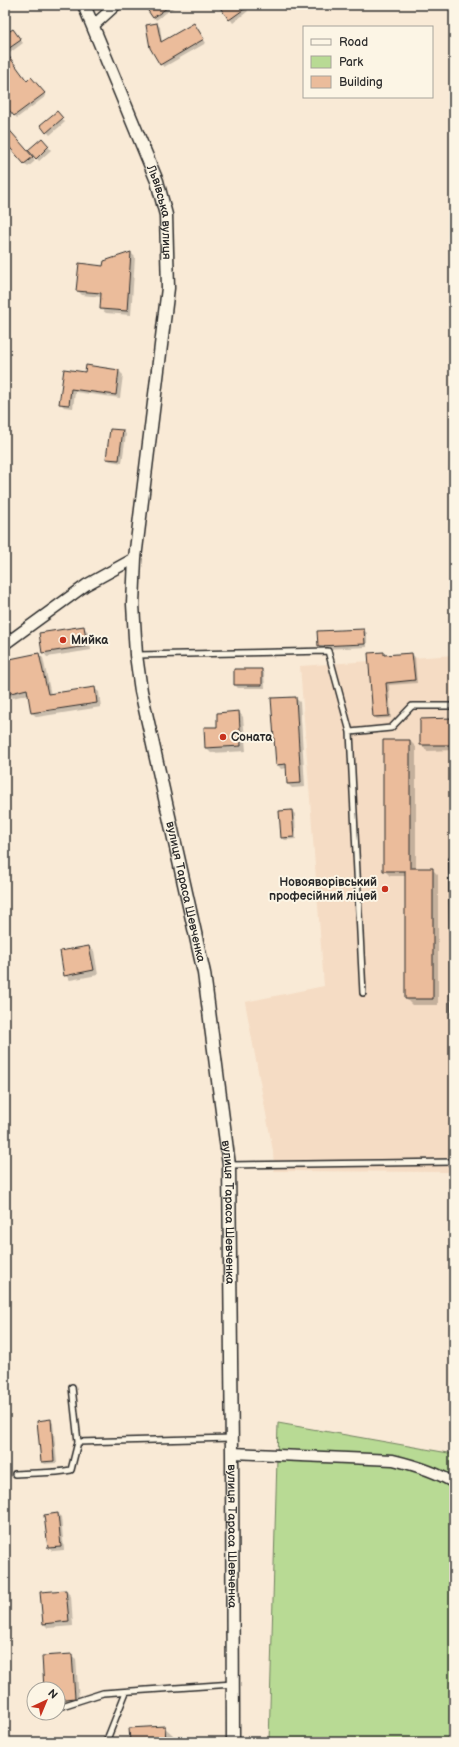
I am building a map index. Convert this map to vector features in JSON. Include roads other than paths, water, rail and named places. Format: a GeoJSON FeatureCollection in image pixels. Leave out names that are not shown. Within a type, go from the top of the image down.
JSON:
{"type":"FeatureCollection","features":[{"type":"Feature","properties":{"kind":"street","name":"Львівська вулиця"},"geometry":{"type":"LineString","coordinates":[[84,5],[157,181],[166,215],[168,288],[135,558]]}},
{"type":"Feature","properties":{"kind":"street"},"geometry":{"type":"LineString","coordinates":[[92,26],[116,5]]}},
{"type":"Feature","properties":{"kind":"street"},"geometry":{"type":"LineString","coordinates":[[5,644],[86,585],[135,558]]}},
{"type":"Feature","properties":{"kind":"street","name":"вулиця Тараса Шевченка"},"geometry":{"type":"LineString","coordinates":[[135,558],[133,604],[136,655],[141,691],[204,973],[228,1165],[232,1438],[232,1742]]}},
{"type":"Feature","properties":{"kind":"street"},"geometry":{"type":"LineString","coordinates":[[232,1453],[393,1460],[416,1466],[443,1476],[454,1483]]}},
{"type":"Feature","properties":{"kind":"lane"},"geometry":{"type":"LineString","coordinates":[[136,655],[328,650],[350,732],[363,993]]}},
{"type":"Feature","properties":{"kind":"lane"},"geometry":{"type":"LineString","coordinates":[[350,732],[391,728],[412,706],[454,706]]}},
{"type":"Feature","properties":{"kind":"lane"},"geometry":{"type":"LineString","coordinates":[[452,860],[454,1028]]}},
{"type":"Feature","properties":{"kind":"lane"},"geometry":{"type":"LineString","coordinates":[[228,1165],[454,1162]]}},
{"type":"Feature","properties":{"kind":"lane"},"geometry":{"type":"LineString","coordinates":[[15,1474],[32,1472],[58,1473],[71,1470],[78,1442],[72,1388]]}},
{"type":"Feature","properties":{"kind":"lane"},"geometry":{"type":"LineString","coordinates":[[78,1442],[232,1438]]}},
{"type":"Feature","properties":{"kind":"lane"},"geometry":{"type":"LineString","coordinates":[[66,1705],[103,1694],[232,1684]]}},
{"type":"Feature","properties":{"kind":"lane"},"geometry":{"type":"LineString","coordinates":[[106,1742],[126,1692]]}},
{"type":"Feature","properties":{"kind":"place","name":"Мийка"},"geometry":{"type":"Point","coordinates":[63,640]}},
{"type":"Feature","properties":{"kind":"place","name":"Соната"},"geometry":{"type":"Point","coordinates":[223,737]}},
{"type":"Feature","properties":{"kind":"place","name":"Новояворівський професійний ліцей"},"geometry":{"type":"Point","coordinates":[385,889]}}]}
